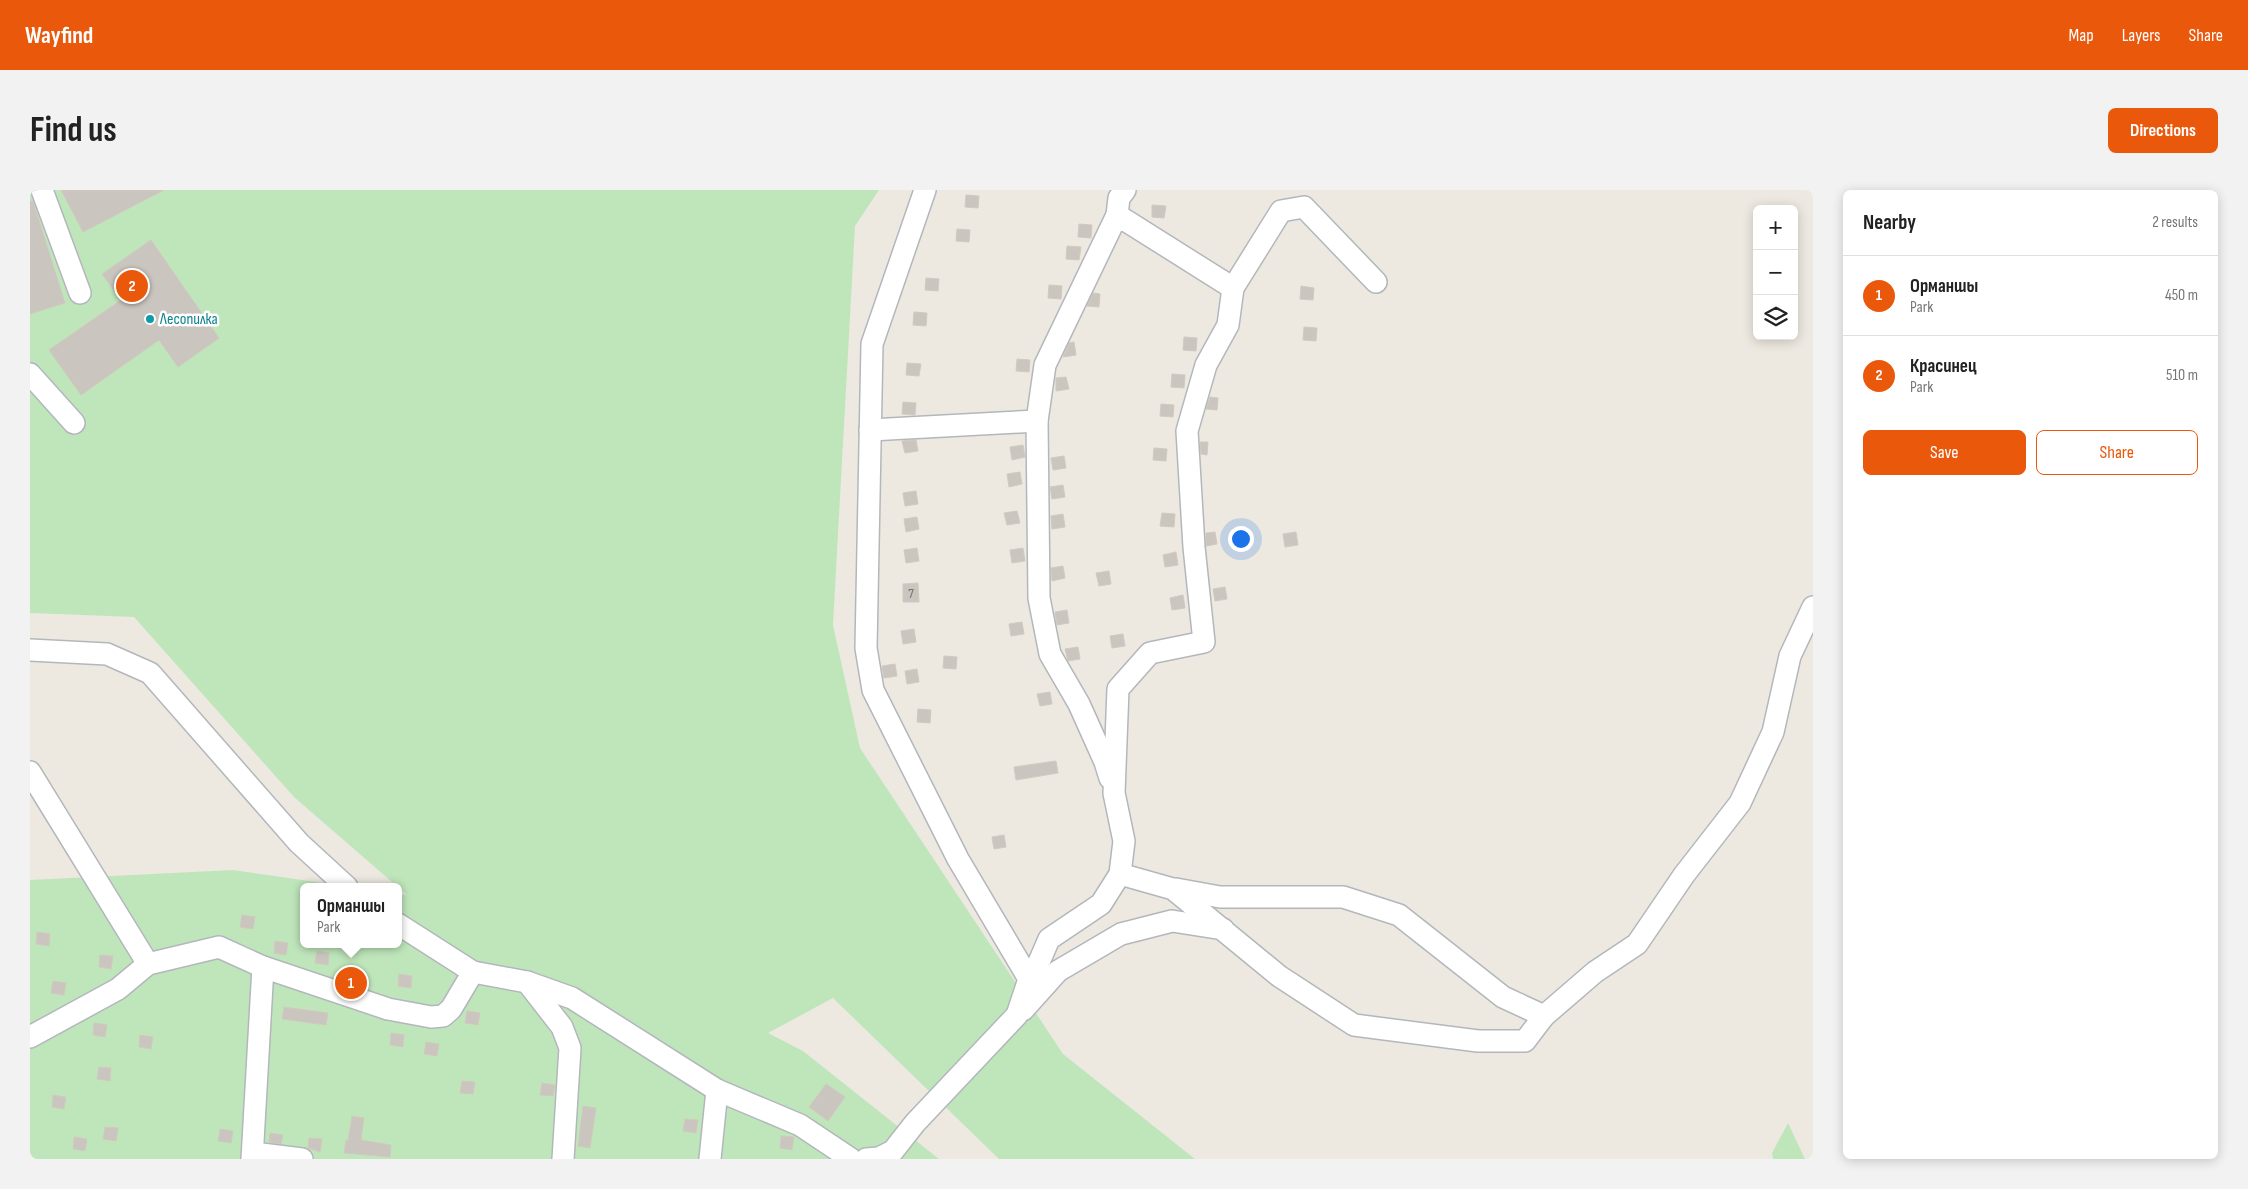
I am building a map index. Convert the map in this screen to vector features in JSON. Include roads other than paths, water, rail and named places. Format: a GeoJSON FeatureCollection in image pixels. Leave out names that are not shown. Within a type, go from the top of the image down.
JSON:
{"type":"FeatureCollection","features":[{"type":"Feature","properties":{"kind":"street"},"geometry":{"type":"LineString","coordinates":[[42,190],[80,293]]}},
{"type":"Feature","properties":{"kind":"street"},"geometry":{"type":"LineString","coordinates":[[925,190],[872,344],[866,648],[873,690],[958,859],[1029,978]]}},
{"type":"Feature","properties":{"kind":"street"},"geometry":{"type":"LineString","coordinates":[[1017,1015],[1029,978],[1033,976],[1048,938],[1101,904],[1120,874],[1124,841],[1114,793],[1105,762],[1086,720],[1050,654],[1039,598],[1037,421],[1045,365],[1117,215],[1119,198],[1125,190]]}},
{"type":"Feature","properties":{"kind":"street"},"geometry":{"type":"LineString","coordinates":[[1114,793],[1118,689],[1150,653],[1204,642],[1194,547],[1187,431],[1206,365],[1228,325],[1233,288],[1281,211],[1304,207],[1376,282]]}},
{"type":"Feature","properties":{"kind":"street"},"geometry":{"type":"LineString","coordinates":[[1117,215],[1233,288]]}},
{"type":"Feature","properties":{"kind":"street"},"geometry":{"type":"LineString","coordinates":[[30,374],[74,423]]}},
{"type":"Feature","properties":{"kind":"street"},"geometry":{"type":"LineString","coordinates":[[870,430],[1037,421]]}},
{"type":"Feature","properties":{"kind":"street"},"geometry":{"type":"LineString","coordinates":[[1173,889],[1279,976],[1354,1025],[1478,1041],[1525,1041],[1544,1016],[1595,972],[1637,944],[1684,875],[1740,804],[1773,732],[1790,656],[1813,607]]}},
{"type":"Feature","properties":{"kind":"street"},"geometry":{"type":"LineString","coordinates":[[30,650],[108,654],[150,673],[299,843],[343,883]]}},
{"type":"Feature","properties":{"kind":"street"},"geometry":{"type":"LineString","coordinates":[[30,772],[148,964]]}},
{"type":"Feature","properties":{"kind":"street"},"geometry":{"type":"LineString","coordinates":[[1120,874],[1173,889],[1220,897],[1343,897],[1399,915],[1503,997],[1544,1016]]}},
{"type":"Feature","properties":{"kind":"street"},"geometry":{"type":"LineString","coordinates":[[866,1159],[879,1158],[893,1150],[915,1123],[1058,971],[1121,934],[1172,921],[1223,929]]}},
{"type":"Feature","properties":{"kind":"street"},"geometry":{"type":"LineString","coordinates":[[402,927],[473,972],[527,982],[572,998],[717,1090],[800,1125],[852,1159]]}},
{"type":"Feature","properties":{"kind":"street"},"geometry":{"type":"LineString","coordinates":[[30,1037],[118,989],[148,964],[219,947],[263,967],[388,1009],[431,1017],[443,1016],[451,1009],[473,972]]}},
{"type":"Feature","properties":{"kind":"street"},"geometry":{"type":"LineString","coordinates":[[263,967],[253,1156],[302,1159]]}},
{"type":"Feature","properties":{"kind":"street"},"geometry":{"type":"LineString","coordinates":[[527,982],[562,1027],[570,1048],[563,1159]]}},
{"type":"Feature","properties":{"kind":"street"},"geometry":{"type":"LineString","coordinates":[[710,1159],[717,1090]]}},
{"type":"Feature","properties":{"kind":"place","name":"Красинец"},"geometry":{"type":"Point","coordinates":[132,286]}},
{"type":"Feature","properties":{"kind":"place","name":"Лесопилка"},"geometry":{"type":"Point","coordinates":[150,319]}},
{"type":"Feature","properties":{"kind":"place","name":"Орманшы"},"geometry":{"type":"Point","coordinates":[351,983]}}]}
